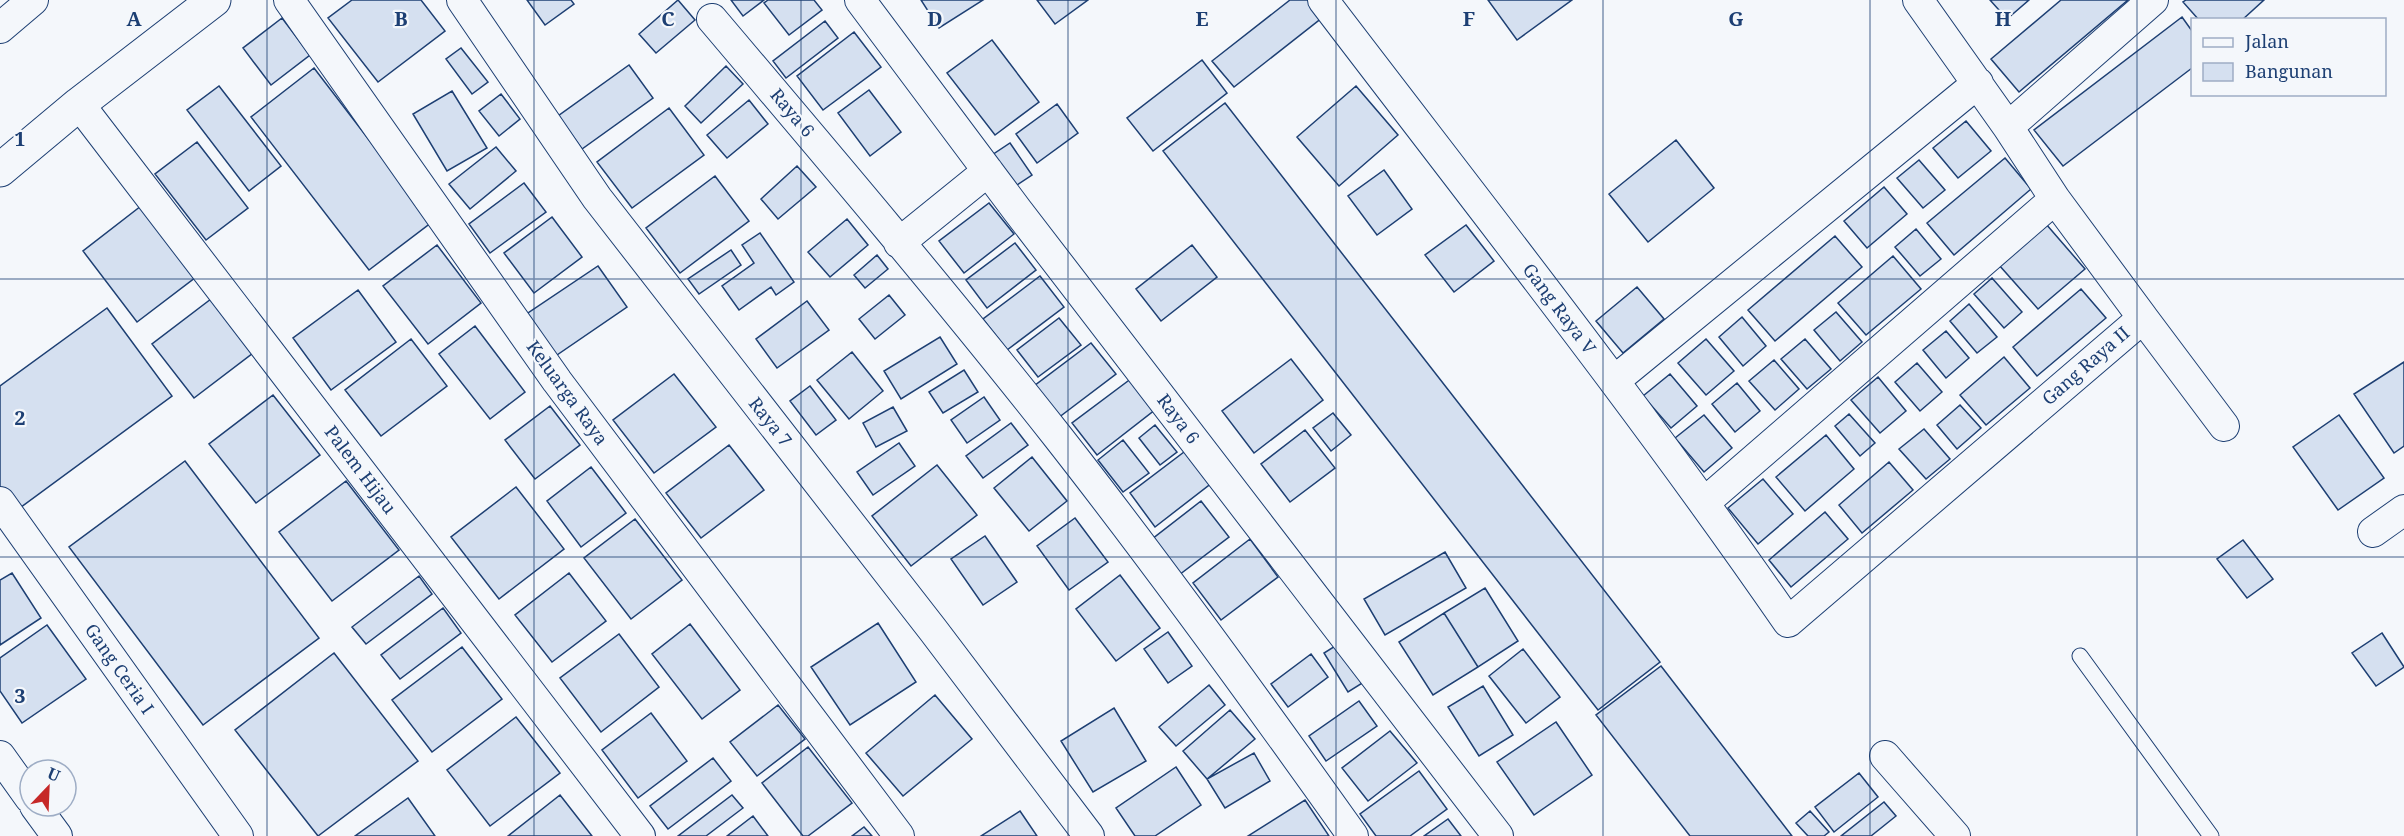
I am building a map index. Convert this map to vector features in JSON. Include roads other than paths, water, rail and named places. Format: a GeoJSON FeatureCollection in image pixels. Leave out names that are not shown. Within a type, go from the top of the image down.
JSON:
{"type":"FeatureCollection","features":[{"type":"Feature","properties":{"kind":"street"},"geometry":{"type":"LineString","coordinates":[[0,28],[33,0]]}},
{"type":"Feature","properties":{"kind":"street"},"geometry":{"type":"LineString","coordinates":[[0,170],[79,104],[214,0]]}},
{"type":"Feature","properties":{"kind":"street","name":"Keluarga Raya"},"geometry":{"type":"LineString","coordinates":[[289,0],[557,381],[899,836]]}},
{"type":"Feature","properties":{"kind":"street","name":"Raya 7"},"geometry":{"type":"LineString","coordinates":[[462,0],[597,198],[933,630],[1089,836]]}},
{"type":"Feature","properties":{"kind":"street","name":"Raya 6"},"geometry":{"type":"LineString","coordinates":[[860,0],[988,171],[1498,836]]}},
{"type":"Feature","properties":{"kind":"street","name":"Gang Raya V"},"geometry":{"type":"LineString","coordinates":[[1323,0],[1705,502],[1788,622]]}},
{"type":"Feature","properties":{"kind":"street","name":"Gang Raya II"},"geometry":{"type":"LineString","coordinates":[[1788,622],[2143,318],[2055,199],[1978,83],[1917,0]]}},
{"type":"Feature","properties":{"kind":"street"},"geometry":{"type":"LineString","coordinates":[[2008,127],[2153,0]]}},
{"type":"Feature","properties":{"kind":"street","name":"Raya 6"},"geometry":{"type":"LineString","coordinates":[[712,19],[1065,447],[1233,669],[1353,836]]}},
{"type":"Feature","properties":{"kind":"street"},"geometry":{"type":"LineString","coordinates":[[1614,381],[1978,83]]}},
{"type":"Feature","properties":{"kind":"street","name":"Palem Hijau"},"geometry":{"type":"LineString","coordinates":[[79,104],[640,836]]}},
{"type":"Feature","properties":{"kind":"street"},"geometry":{"type":"LineString","coordinates":[[899,243],[988,171]]}},
{"type":"Feature","properties":{"kind":"street"},"geometry":{"type":"LineString","coordinates":[[1705,502],[2055,199]]}},
{"type":"Feature","properties":{"kind":"street"},"geometry":{"type":"LineString","coordinates":[[2143,318],[2224,426]]}},
{"type":"Feature","properties":{"kind":"street","name":"Gang Ceria I"},"geometry":{"type":"LineString","coordinates":[[0,502],[238,836]]}},
{"type":"Feature","properties":{"kind":"street"},"geometry":{"type":"LineString","coordinates":[[2373,532],[2404,510]]}},
{"type":"Feature","properties":{"kind":"street"},"geometry":{"type":"LineString","coordinates":[[0,756],[18,781]]}},
{"type":"Feature","properties":{"kind":"street"},"geometry":{"type":"LineString","coordinates":[[1885,756],[1955,836]]}},
{"type":"Feature","properties":{"kind":"street"},"geometry":{"type":"LineString","coordinates":[[44,818],[57,836]]}},
{"type":"Feature","properties":{"kind":"lane"},"geometry":{"type":"LineString","coordinates":[[2080,656],[2211,836]]}}]}
